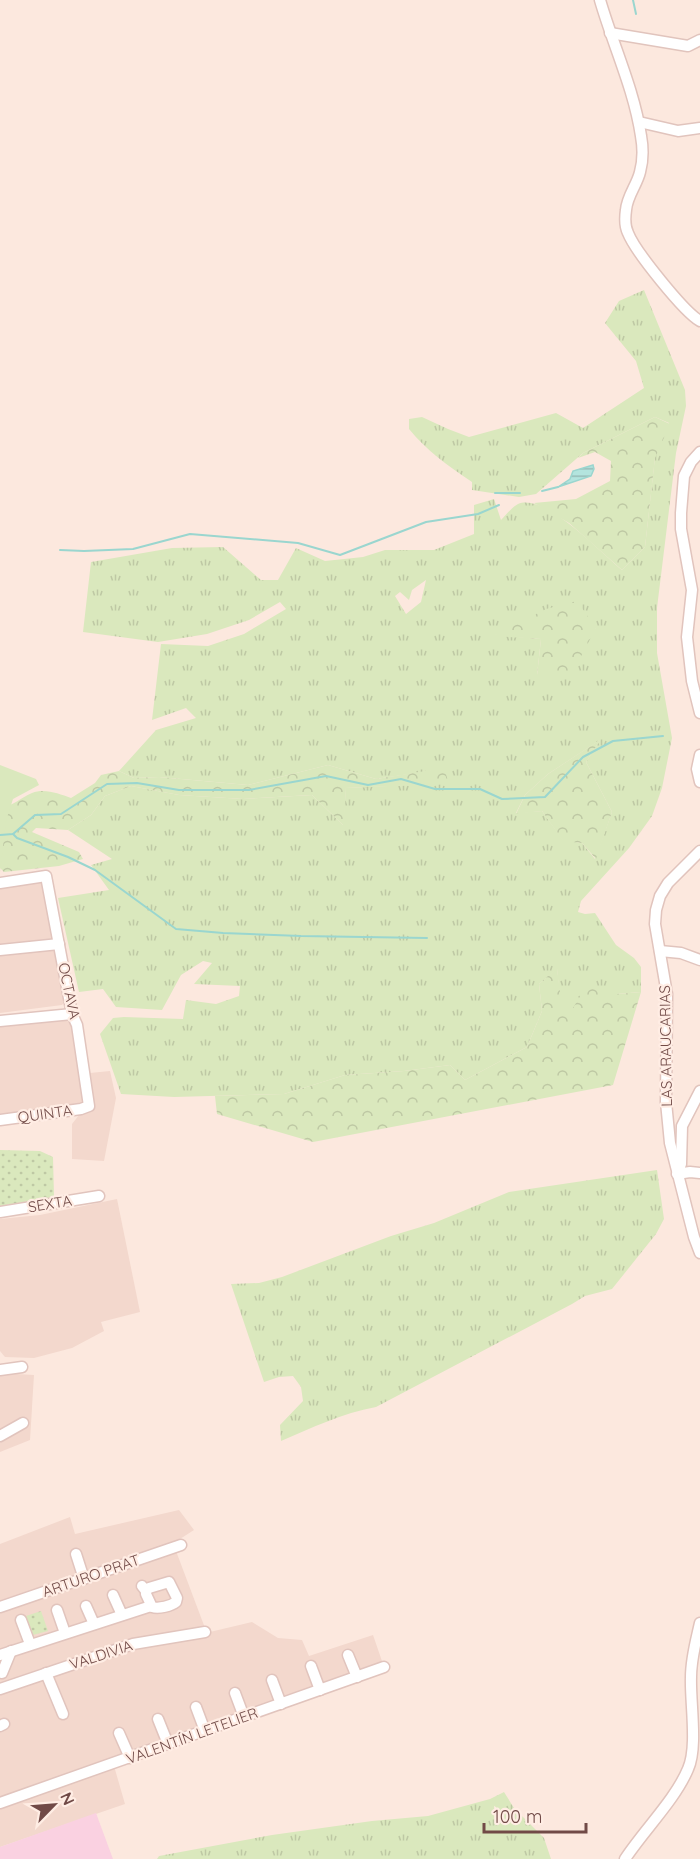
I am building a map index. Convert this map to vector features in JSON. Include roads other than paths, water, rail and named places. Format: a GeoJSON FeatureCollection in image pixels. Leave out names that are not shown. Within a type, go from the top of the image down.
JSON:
{"type":"FeatureCollection","features":[{"type":"Feature","properties":{"kind":"street"},"geometry":{"type":"LineString","coordinates":[[600,0],[627,81],[642,138],[640,173],[630,193],[626,209],[627,230],[662,281],[680,303],[700,321]]}},
{"type":"Feature","properties":{"kind":"street"},"geometry":{"type":"LineString","coordinates":[[610,33],[688,46],[700,40]]}},
{"type":"Feature","properties":{"kind":"street"},"geometry":{"type":"LineString","coordinates":[[639,122],[678,131],[700,128]]}},
{"type":"Feature","properties":{"kind":"street"},"geometry":{"type":"LineString","coordinates":[[700,452],[684,476],[681,513],[681,529],[695,611],[687,636],[692,681],[700,713]]}},
{"type":"Feature","properties":{"kind":"street"},"geometry":{"type":"LineString","coordinates":[[700,754],[697,770],[700,782]]}},
{"type":"Feature","properties":{"kind":"street","name":"LAS ARAUCARIAS"},"geometry":{"type":"LineString","coordinates":[[700,852],[668,883],[660,896],[655,924],[667,994],[666,1102],[670,1143],[700,1253]]}},
{"type":"Feature","properties":{"kind":"street","name":"OCTAVA"},"geometry":{"type":"LineString","coordinates":[[0,883],[46,876],[72,1014],[77,1025],[89,1106]]}},
{"type":"Feature","properties":{"kind":"street"},"geometry":{"type":"LineString","coordinates":[[0,950],[59,944]]}},
{"type":"Feature","properties":{"kind":"street"},"geometry":{"type":"LineString","coordinates":[[660,951],[681,953],[700,960]]}},
{"type":"Feature","properties":{"kind":"street"},"geometry":{"type":"LineString","coordinates":[[0,1021],[72,1014]]}},
{"type":"Feature","properties":{"kind":"street"},"geometry":{"type":"LineString","coordinates":[[677,1174],[681,1164],[682,1126],[700,1091]]}},
{"type":"Feature","properties":{"kind":"street","name":"QUINTA"},"geometry":{"type":"LineString","coordinates":[[0,1120],[89,1106]]}},
{"type":"Feature","properties":{"kind":"street"},"geometry":{"type":"LineString","coordinates":[[677,1174],[700,1173]]}},
{"type":"Feature","properties":{"kind":"street","name":"SEXTA"},"geometry":{"type":"LineString","coordinates":[[0,1212],[99,1196]]}},
{"type":"Feature","properties":{"kind":"street"},"geometry":{"type":"LineString","coordinates":[[0,1370],[21,1367]]}},
{"type":"Feature","properties":{"kind":"street"},"geometry":{"type":"LineString","coordinates":[[0,1436],[23,1423]]}},
{"type":"Feature","properties":{"kind":"street","name":"ARTURO PRAT"},"geometry":{"type":"LineString","coordinates":[[0,1607],[181,1545]]}},
{"type":"Feature","properties":{"kind":"street"},"geometry":{"type":"LineString","coordinates":[[76,1554],[84,1579]]}},
{"type":"Feature","properties":{"kind":"street"},"geometry":{"type":"LineString","coordinates":[[2,1660],[30,1644],[151,1606],[156,1608],[173,1605],[177,1598],[169,1582],[144,1588],[151,1606]]}},
{"type":"Feature","properties":{"kind":"street"},"geometry":{"type":"LineString","coordinates":[[113,1595],[122,1615]]}},
{"type":"Feature","properties":{"kind":"street"},"geometry":{"type":"LineString","coordinates":[[86,1606],[94,1624]]}},
{"type":"Feature","properties":{"kind":"street"},"geometry":{"type":"LineString","coordinates":[[57,1610],[65,1633]]}},
{"type":"Feature","properties":{"kind":"street"},"geometry":{"type":"LineString","coordinates":[[21,1620],[30,1644]]}},
{"type":"Feature","properties":{"kind":"street"},"geometry":{"type":"LineString","coordinates":[[625,1859],[678,1786],[689,1767],[692,1750],[690,1679],[692,1656],[700,1623]]}},
{"type":"Feature","properties":{"kind":"street","name":"VALDIVIA"},"geometry":{"type":"LineString","coordinates":[[0,1689],[133,1644],[205,1632]]}},
{"type":"Feature","properties":{"kind":"street"},"geometry":{"type":"LineString","coordinates":[[348,1655],[357,1677]]}},
{"type":"Feature","properties":{"kind":"street"},"geometry":{"type":"LineString","coordinates":[[310,1666],[320,1690]]}},
{"type":"Feature","properties":{"kind":"street","name":"VALENTÍN LETELIER"},"geometry":{"type":"LineString","coordinates":[[0,1803],[384,1667]]}},
{"type":"Feature","properties":{"kind":"street"},"geometry":{"type":"LineString","coordinates":[[46,1673],[63,1714]]}},
{"type":"Feature","properties":{"kind":"street"},"geometry":{"type":"LineString","coordinates":[[690,1679],[700,1693]]}},
{"type":"Feature","properties":{"kind":"street"},"geometry":{"type":"LineString","coordinates":[[272,1680],[281,1704]]}},
{"type":"Feature","properties":{"kind":"street"},"geometry":{"type":"LineString","coordinates":[[235,1693],[244,1717]]}},
{"type":"Feature","properties":{"kind":"street"},"geometry":{"type":"LineString","coordinates":[[196,1707],[205,1731]]}},
{"type":"Feature","properties":{"kind":"street"},"geometry":{"type":"LineString","coordinates":[[158,1719],[168,1743]]}},
{"type":"Feature","properties":{"kind":"street"},"geometry":{"type":"LineString","coordinates":[[119,1733],[130,1758]]}},
{"type":"Feature","properties":{"kind":"water"},"geometry":{"type":"Polygon","coordinates":[[[593,465],[591,476],[558,487],[570,479],[573,471],[593,465]]]}},
{"type":"Feature","properties":{"kind":"waterway"},"geometry":{"type":"LineString","coordinates":[[633,0],[636,14]]}},
{"type":"Feature","properties":{"kind":"waterway"},"geometry":{"type":"LineString","coordinates":[[542,491],[558,487]]}},
{"type":"Feature","properties":{"kind":"waterway"},"geometry":{"type":"LineString","coordinates":[[495,493],[520,493]]}},
{"type":"Feature","properties":{"kind":"waterway"},"geometry":{"type":"LineString","coordinates":[[60,550],[133,549],[190,534],[298,543],[340,555],[426,522],[478,514],[499,505]]}},
{"type":"Feature","properties":{"kind":"waterway"},"geometry":{"type":"LineString","coordinates":[[0,835],[13,834],[35,815],[61,814],[107,784],[137,783],[179,790],[249,790],[326,776],[368,785],[401,779],[435,789],[480,789],[502,799],[545,797],[583,757],[613,741],[663,736]]}},
{"type":"Feature","properties":{"kind":"waterway"},"geometry":{"type":"LineString","coordinates":[[13,834],[17,838],[95,870],[176,929],[301,936],[427,938]]}}]}
